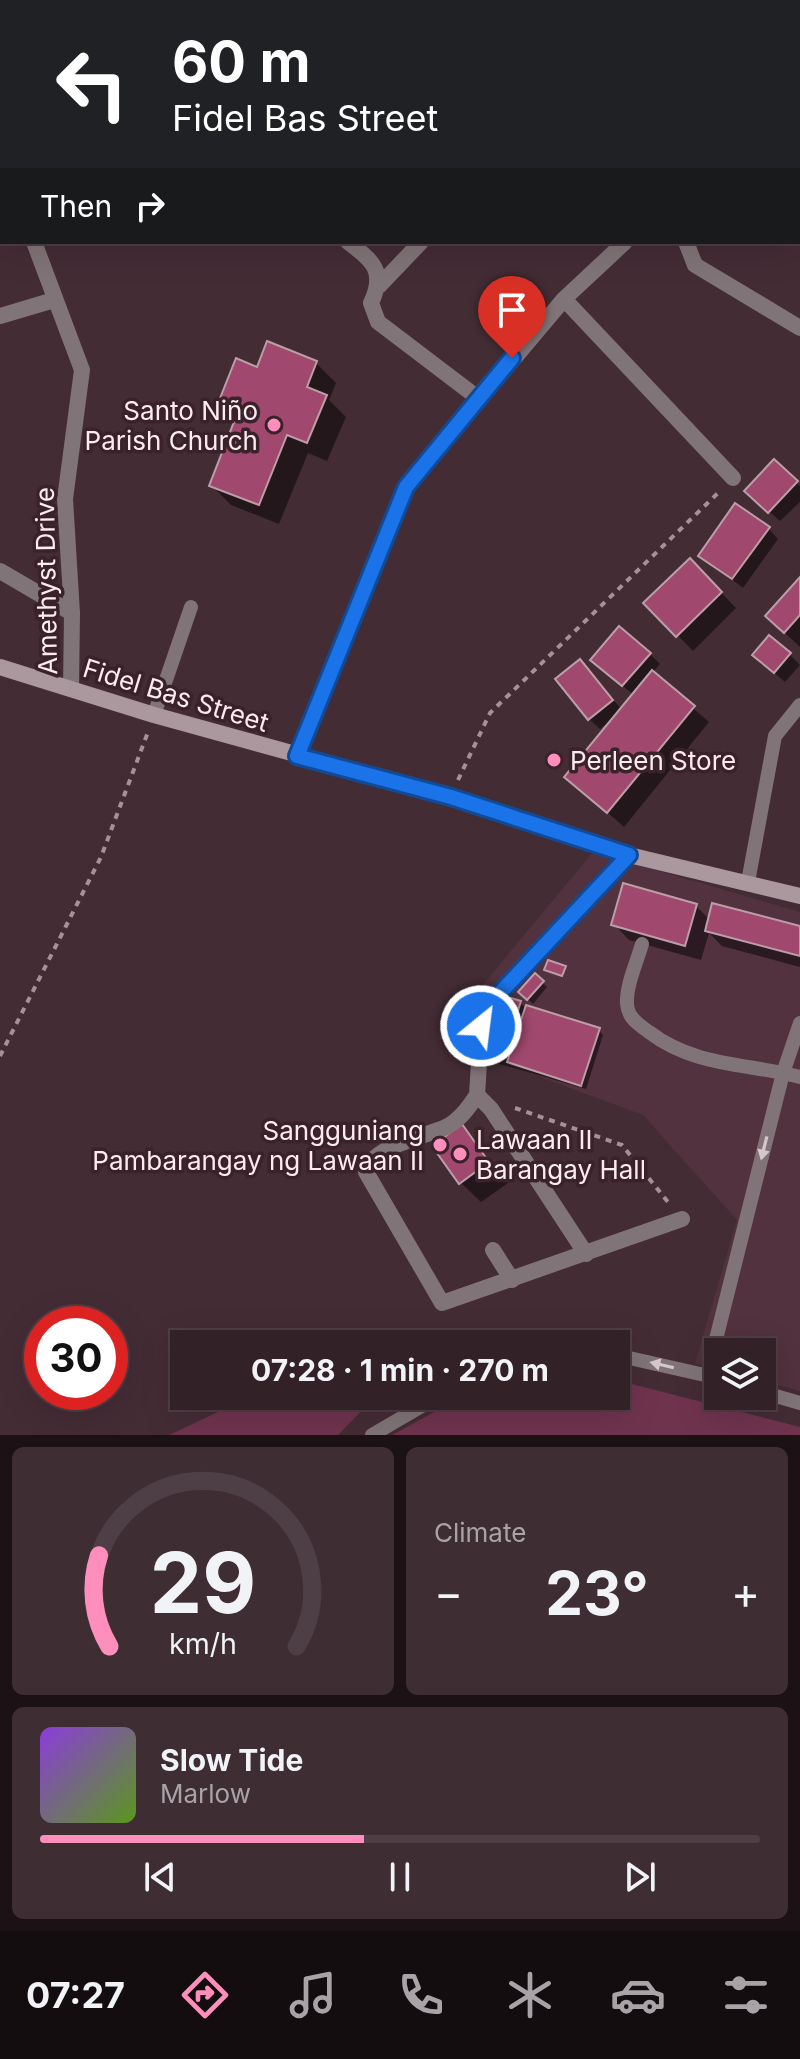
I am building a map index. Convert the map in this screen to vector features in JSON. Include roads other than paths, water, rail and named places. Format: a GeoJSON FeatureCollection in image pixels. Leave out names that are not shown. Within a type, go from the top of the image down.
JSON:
{"type":"FeatureCollection","features":[{"type":"Feature","properties":{"kind":"street","name":"Amethyst Drive"},"geometry":{"type":"LineString","coordinates":[[38,244],[54,300],[82,370],[65,499],[72,613],[71,689]]}},
{"type":"Feature","properties":{"kind":"street"},"geometry":{"type":"LineString","coordinates":[[350,244],[375,267],[379,286]]}},
{"type":"Feature","properties":{"kind":"street"},"geometry":{"type":"LineString","coordinates":[[419,244],[379,286],[371,303],[378,322],[478,398]]}},
{"type":"Feature","properties":{"kind":"street"},"geometry":{"type":"LineString","coordinates":[[297,756],[406,487],[564,299],[623,244]]}},
{"type":"Feature","properties":{"kind":"street"},"geometry":{"type":"LineString","coordinates":[[687,244],[695,265],[800,328]]}},
{"type":"Feature","properties":{"kind":"street"},"geometry":{"type":"LineString","coordinates":[[564,299],[733,478]]}},
{"type":"Feature","properties":{"kind":"street"},"geometry":{"type":"LineString","coordinates":[[0,316],[54,300]]}},
{"type":"Feature","properties":{"kind":"street"},"geometry":{"type":"LineString","coordinates":[[0,571],[72,613]]}},
{"type":"Feature","properties":{"kind":"street","name":"Fidel Bas Street"},"geometry":{"type":"LineString","coordinates":[[0,667],[154,715],[451,797],[629,855],[800,896]]}},
{"type":"Feature","properties":{"kind":"street"},"geometry":{"type":"LineString","coordinates":[[629,855],[486,1008],[482,1015],[477,1095],[458,1118],[446,1127],[417,1135],[373,1159],[366,1172],[442,1303],[682,1219]]}},
{"type":"Feature","properties":{"kind":"street"},"geometry":{"type":"LineString","coordinates":[[477,1095],[491,1109],[586,1254]]}},
{"type":"Feature","properties":{"kind":"street"},"geometry":{"type":"LineString","coordinates":[[493,1250],[512,1280]]}},
{"type":"Feature","properties":{"kind":"lane"},"geometry":{"type":"LineString","coordinates":[[154,715],[191,607]]}},
{"type":"Feature","properties":{"kind":"lane"},"geometry":{"type":"LineString","coordinates":[[748,882],[775,736],[800,705]]}},
{"type":"Feature","properties":{"kind":"lane"},"geometry":{"type":"LineString","coordinates":[[642,944],[629,991],[627,1005],[631,1018],[656,1038],[691,1056],[724,1066],[800,1077]]}},
{"type":"Feature","properties":{"kind":"lane"},"geometry":{"type":"LineString","coordinates":[[722,1338],[783,1073],[800,1023]]}},
{"type":"Feature","properties":{"kind":"lane"},"geometry":{"type":"LineString","coordinates":[[630,1358],[704,1375]]}},
{"type":"Feature","properties":{"kind":"lane"},"geometry":{"type":"LineString","coordinates":[[776,1396],[800,1403]]}},
{"type":"Feature","properties":{"kind":"lane"},"geometry":{"type":"LineString","coordinates":[[372,1435],[415,1410]]}},
{"type":"Feature","properties":{"kind":"place","name":"Santo Niño Parish Church"},"geometry":{"type":"Point","coordinates":[274,425]}},
{"type":"Feature","properties":{"kind":"place","name":"Perleen Store"},"geometry":{"type":"Point","coordinates":[554,760]}},
{"type":"Feature","properties":{"kind":"place","name":"Sangguniang Pambarangay ng Lawaan Ⅱ"},"geometry":{"type":"Point","coordinates":[440,1145]}},
{"type":"Feature","properties":{"kind":"place","name":"Lawaan II Barangay Hall"},"geometry":{"type":"Point","coordinates":[460,1154]}}]}
